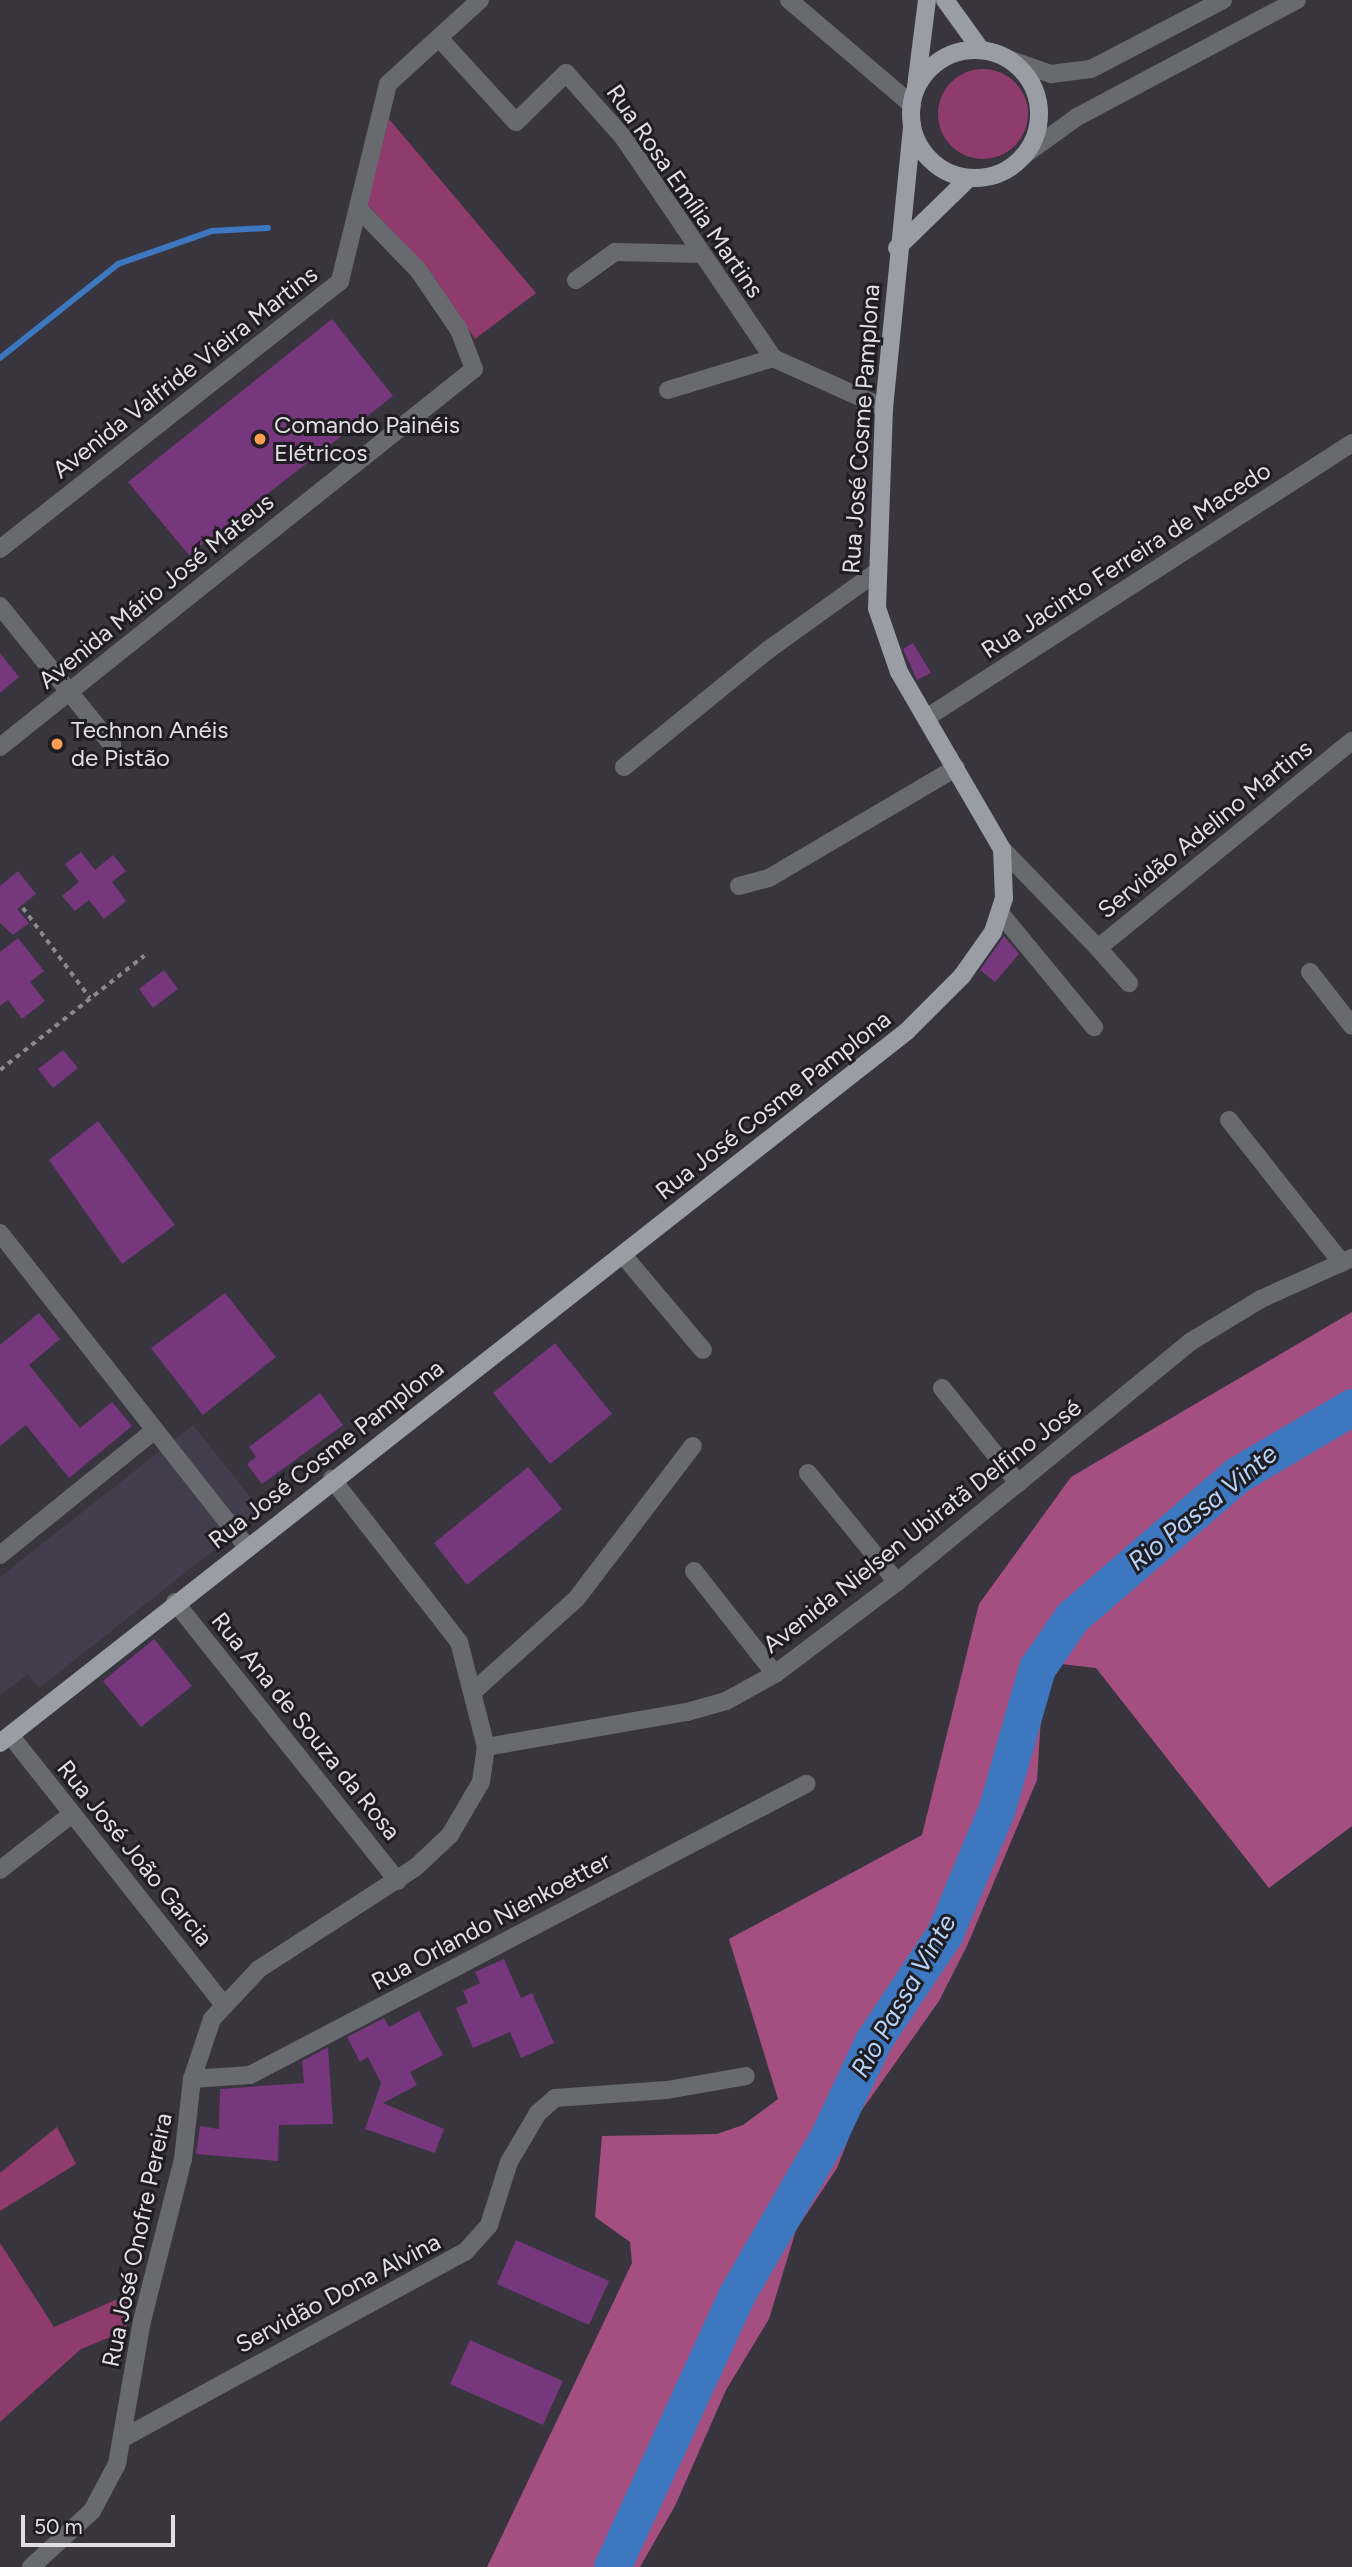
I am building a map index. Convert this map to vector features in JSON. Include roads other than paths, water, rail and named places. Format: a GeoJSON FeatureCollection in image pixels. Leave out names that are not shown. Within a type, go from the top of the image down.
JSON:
{"type":"FeatureCollection","features":[{"type":"Feature","properties":{"kind":"main road"},"geometry":{"type":"LineString","coordinates":[[914,97],[942,60],[981,50],[1008,59],[1037,98],[1035,135],[1023,156],[989,177],[969,178],[931,161],[912,125],[914,97],[928,0]]}},
{"type":"Feature","properties":{"kind":"main road"},"geometry":{"type":"LineString","coordinates":[[944,0],[981,50]]}},
{"type":"Feature","properties":{"kind":"main road","name":"Rua José Cosme Pamplona"},"geometry":{"type":"LineString","coordinates":[[5,1739],[246,1546],[623,1255],[907,1031],[979,956],[1000,913],[1002,849],[887,645],[875,573],[884,408],[897,248],[912,125]]}},
{"type":"Feature","properties":{"kind":"main road"},"geometry":{"type":"LineString","coordinates":[[897,248],[969,178]]}},
{"type":"Feature","properties":{"kind":"street"},"geometry":{"type":"LineString","coordinates":[[439,38],[480,0]]}},
{"type":"Feature","properties":{"kind":"street"},"geometry":{"type":"LineString","coordinates":[[789,0],[914,97]]}},
{"type":"Feature","properties":{"kind":"street"},"geometry":{"type":"LineString","coordinates":[[1008,59],[1051,74],[1091,69],[1223,0]]}},
{"type":"Feature","properties":{"kind":"street"},"geometry":{"type":"LineString","coordinates":[[1023,156],[1068,121],[1297,0]]}},
{"type":"Feature","properties":{"kind":"street","name":"Avenida Valfride Vieira Martins"},"geometry":{"type":"LineString","coordinates":[[0,549],[340,281],[388,84],[439,38]]}},
{"type":"Feature","properties":{"kind":"street","name":"Rua Rosa Emília Martins"},"geometry":{"type":"LineString","coordinates":[[439,38],[516,122],[566,73],[623,137],[773,358]]}},
{"type":"Feature","properties":{"kind":"street","name":"Avenida Mário José Mateus"},"geometry":{"type":"LineString","coordinates":[[0,747],[474,369],[459,330],[418,270],[358,208]]}},
{"type":"Feature","properties":{"kind":"street"},"geometry":{"type":"LineString","coordinates":[[576,280],[615,252],[702,254]]}},
{"type":"Feature","properties":{"kind":"street"},"geometry":{"type":"LineString","coordinates":[[668,390],[773,358],[884,408]]}},
{"type":"Feature","properties":{"kind":"street","name":"Rua Jacinto Ferreira de Macedo"},"geometry":{"type":"LineString","coordinates":[[926,718],[1352,443]]}},
{"type":"Feature","properties":{"kind":"street"},"geometry":{"type":"LineString","coordinates":[[624,767],[768,650],[875,573]]}},
{"type":"Feature","properties":{"kind":"street"},"geometry":{"type":"LineString","coordinates":[[0,606],[111,745]]}},
{"type":"Feature","properties":{"kind":"street","name":"Servidão Adelino Martins"},"geometry":{"type":"LineString","coordinates":[[1002,849],[1098,948],[1352,741]]}},
{"type":"Feature","properties":{"kind":"street"},"geometry":{"type":"LineString","coordinates":[[739,886],[769,878],[956,768]]}},
{"type":"Feature","properties":{"kind":"street"},"geometry":{"type":"LineString","coordinates":[[1000,913],[1094,1027]]}},
{"type":"Feature","properties":{"kind":"street"},"geometry":{"type":"LineString","coordinates":[[1098,948],[1129,983]]}},
{"type":"Feature","properties":{"kind":"street"},"geometry":{"type":"LineString","coordinates":[[1310,972],[1352,1026]]}},
{"type":"Feature","properties":{"kind":"street"},"geometry":{"type":"LineString","coordinates":[[1229,1120],[1347,1260]]}},
{"type":"Feature","properties":{"kind":"street"},"geometry":{"type":"LineString","coordinates":[[0,1233],[246,1546]]}},
{"type":"Feature","properties":{"kind":"street"},"geometry":{"type":"LineString","coordinates":[[623,1255],[703,1350]]}},
{"type":"Feature","properties":{"kind":"street","name":"Avenida Nielsen Ubiratã Delfino José"},"geometry":{"type":"LineString","coordinates":[[486,1747],[687,1712],[726,1701],[775,1674],[897,1582],[1190,1342],[1347,1260]]}},
{"type":"Feature","properties":{"kind":"street"},"geometry":{"type":"LineString","coordinates":[[942,1388],[1018,1483]]}},
{"type":"Feature","properties":{"kind":"street"},"geometry":{"type":"LineString","coordinates":[[0,1555],[155,1430]]}},
{"type":"Feature","properties":{"kind":"street"},"geometry":{"type":"LineString","coordinates":[[475,1690],[577,1598],[693,1446]]}},
{"type":"Feature","properties":{"kind":"street"},"geometry":{"type":"LineString","coordinates":[[808,1473],[897,1582]]}},
{"type":"Feature","properties":{"kind":"street","name":"Rua José Onofre Pereira"},"geometry":{"type":"LineString","coordinates":[[32,2567],[100,2500],[125,2437],[142,2320],[183,2159],[192,2079],[222,2002],[258,1969],[398,1881],[465,1814],[481,1782],[486,1747],[475,1690],[459,1642],[434,1602],[332,1479]]}},
{"type":"Feature","properties":{"kind":"street"},"geometry":{"type":"LineString","coordinates":[[694,1571],[775,1674]]}},
{"type":"Feature","properties":{"kind":"street","name":"Rua Ana de Souza da Rosa"},"geometry":{"type":"LineString","coordinates":[[175,1602],[398,1881]]}},
{"type":"Feature","properties":{"kind":"street","name":"Rua José João Garcia"},"geometry":{"type":"LineString","coordinates":[[5,1739],[72,1814],[222,2002]]}},
{"type":"Feature","properties":{"kind":"street","name":"Rua Orlando Nienkoetter"},"geometry":{"type":"LineString","coordinates":[[192,2079],[250,2075],[806,1784]]}},
{"type":"Feature","properties":{"kind":"street"},"geometry":{"type":"LineString","coordinates":[[0,1870],[72,1814]]}},
{"type":"Feature","properties":{"kind":"street","name":"Servidão Dona Alvina"},"geometry":{"type":"LineString","coordinates":[[125,2437],[465,2252],[489,2225],[515,2152],[555,2098],[667,2090],[746,2076]]}},
{"type":"Feature","properties":{"kind":"waterway"},"geometry":{"type":"LineString","coordinates":[[0,358],[118,264],[212,231],[268,228]]}},
{"type":"Feature","properties":{"kind":"waterway","name":"Rio Passa Vinte"},"geometry":{"type":"LineString","coordinates":[[612,2567],[737,2294],[829,2135],[873,2041],[945,1933],[997,1808],[1037,1668],[1072,1617],[1237,1475],[1352,1407]]}},
{"type":"Feature","properties":{"kind":"place","name":"Comando Painéis Elétricos"},"geometry":{"type":"Point","coordinates":[260,439]}},
{"type":"Feature","properties":{"kind":"place","name":"Technon Anéis de Pistão"},"geometry":{"type":"Point","coordinates":[57,744]}}]}
